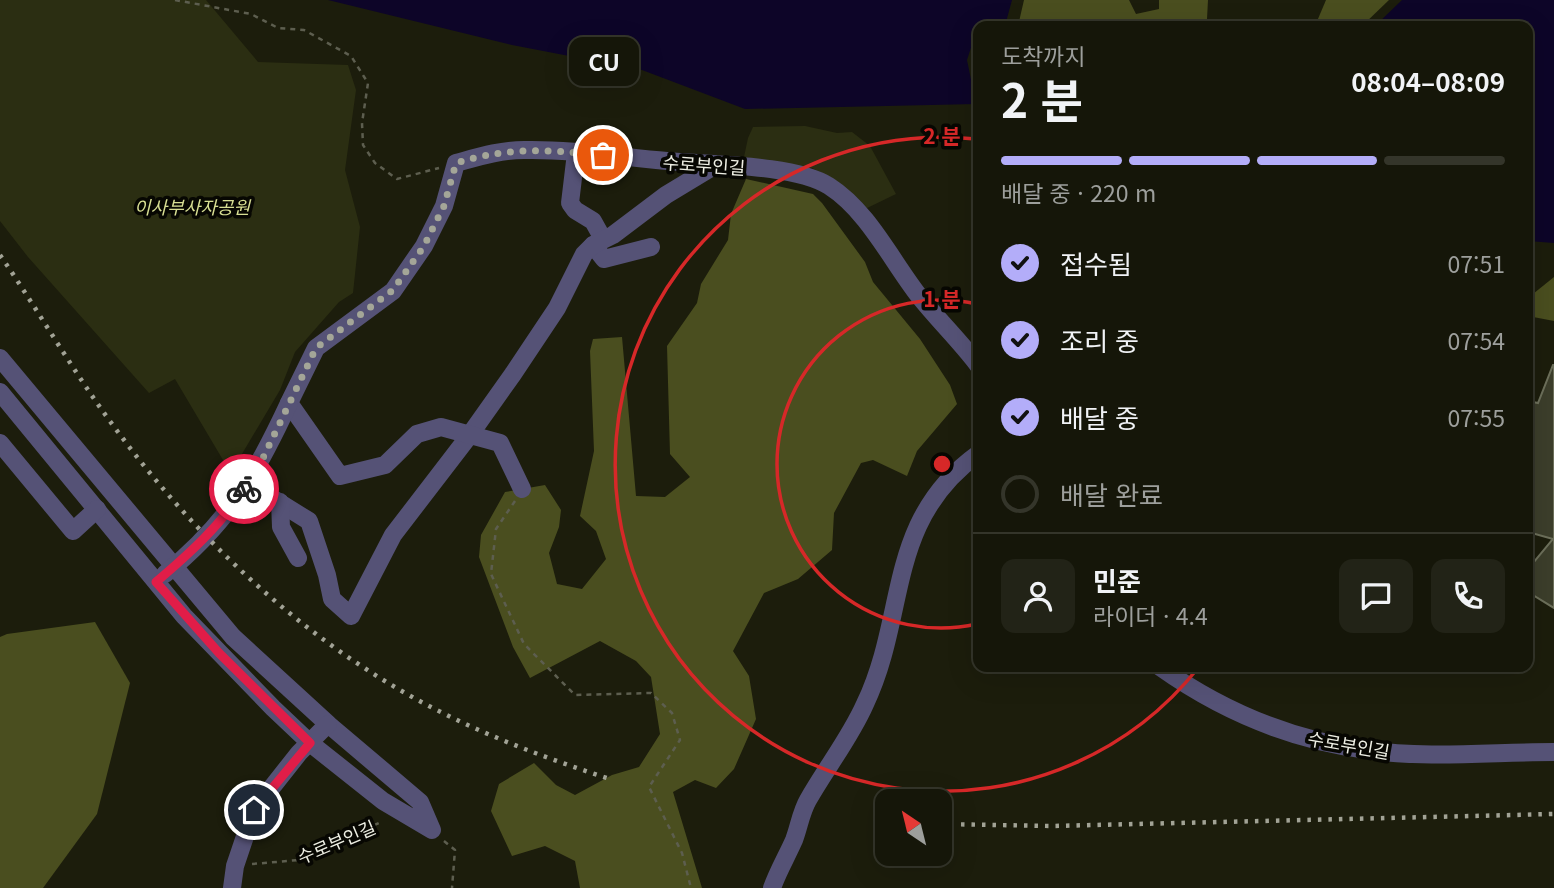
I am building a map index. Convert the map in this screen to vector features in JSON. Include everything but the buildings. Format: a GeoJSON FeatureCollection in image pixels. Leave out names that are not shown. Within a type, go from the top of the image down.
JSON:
{"type":"FeatureCollection","features":[{"type":"Feature","properties":{"kind":"street","name":"수로부인길"},"geometry":{"type":"LineString","coordinates":[[456,163],[503,151],[544,150],[764,168],[800,175],[825,184],[840,194],[863,219],[920,297],[973,359]]}},
{"type":"Feature","properties":{"kind":"street"},"geometry":{"type":"LineString","coordinates":[[576,153],[570,203],[575,210],[593,221],[604,259],[651,247]]}},
{"type":"Feature","properties":{"kind":"street"},"geometry":{"type":"LineString","coordinates":[[156,582],[195,550],[233,506],[262,460],[316,348],[393,290],[416,257],[444,206],[456,163]]}},
{"type":"Feature","properties":{"kind":"street"},"geometry":{"type":"LineString","coordinates":[[248,482],[309,521],[332,599],[351,616],[393,535],[469,436],[557,308],[576,267],[598,242],[613,235],[666,195],[714,166]]}},
{"type":"Feature","properties":{"kind":"street"},"geometry":{"type":"LineString","coordinates":[[0,358],[233,637],[328,724],[420,802],[432,830]]}},
{"type":"Feature","properties":{"kind":"street"},"geometry":{"type":"LineString","coordinates":[[0,392],[156,582],[273,708],[310,743],[383,801],[432,830]]}},
{"type":"Feature","properties":{"kind":"street"},"geometry":{"type":"LineString","coordinates":[[289,403],[340,476],[385,465],[417,434],[441,427],[500,443],[522,489]]}},
{"type":"Feature","properties":{"kind":"street"},"geometry":{"type":"LineString","coordinates":[[0,443],[73,531],[97,509]]}},
{"type":"Feature","properties":{"kind":"street"},"geometry":{"type":"LineString","coordinates":[[772,888],[795,837],[806,802],[866,703],[876,678],[904,564],[917,527],[950,476],[973,458]]}},
{"type":"Feature","properties":{"kind":"street"},"geometry":{"type":"LineString","coordinates":[[280,502],[281,527],[298,558]]}},
{"type":"Feature","properties":{"kind":"street","name":"수로부인길"},"geometry":{"type":"LineString","coordinates":[[1168,672],[1261,724],[1309,738],[1396,753],[1554,752]]}},
{"type":"Feature","properties":{"kind":"street"},"geometry":{"type":"LineString","coordinates":[[232,888],[235,866],[254,810],[328,724]]}},
{"type":"Feature","properties":{"kind":"path"},"geometry":{"type":"LineString","coordinates":[[175,0],[251,14],[278,28],[304,30],[351,56],[368,83],[362,123],[363,145],[375,163],[397,179],[456,163]]}},
{"type":"Feature","properties":{"kind":"path"},"geometry":{"type":"LineString","coordinates":[[522,489],[496,529],[491,574],[524,644],[575,695],[651,693],[672,713],[680,740],[649,787],[682,853],[691,888]]}},
{"type":"Feature","properties":{"kind":"path","name":"수로부인길"},"geometry":{"type":"LineString","coordinates":[[235,866],[299,860],[384,820]]}},
{"type":"Feature","properties":{"kind":"path"},"geometry":{"type":"LineString","coordinates":[[432,830],[455,850],[452,888]]}},
{"type":"Feature","properties":{"kind":"green space","name":"이사부사자공원"},"geometry":{"type":"Polygon","coordinates":[[[0,0],[206,0],[258,62],[348,65],[356,90],[345,170],[360,227],[353,293],[339,302],[295,352],[280,390],[236,464],[223,460],[175,379],[149,393],[28,257],[0,221],[0,0]]]}},
{"type":"Feature","properties":{"kind":"green space"},"geometry":{"type":"Polygon","coordinates":[[[1024,0],[1129,0],[1136,14],[1159,9],[1159,0],[1208,0],[1207,19],[1201,21],[1019,21],[1024,0]]]}},
{"type":"Feature","properties":{"kind":"green space"},"geometry":{"type":"Polygon","coordinates":[[[1326,0],[1389,0],[1367,21],[1317,21],[1326,0]]]}},
{"type":"Feature","properties":{"kind":"green space"},"geometry":{"type":"Polygon","coordinates":[[[805,126],[837,133],[852,132],[870,146],[896,194],[865,209],[834,179],[812,168],[744,157],[753,127],[805,126]]]}},
{"type":"Feature","properties":{"kind":"green space"},"geometry":{"type":"Polygon","coordinates":[[[746,179],[813,194],[822,203],[865,262],[873,282],[920,339],[950,385],[957,404],[917,451],[907,476],[873,460],[861,463],[834,513],[832,550],[798,579],[764,593],[733,651],[749,676],[756,719],[734,769],[716,788],[695,780],[673,792],[702,888],[580,888],[575,861],[545,846],[512,856],[491,811],[499,784],[534,763],[556,785],[575,795],[612,775],[639,767],[660,734],[651,677],[636,661],[600,641],[530,678],[513,647],[479,557],[481,535],[505,492],[545,485],[561,510],[559,527],[549,553],[557,584],[582,589],[606,559],[596,531],[580,516],[594,451],[590,351],[593,339],[622,337],[636,496],[665,497],[690,477],[670,454],[667,346],[697,303],[701,284],[728,240],[731,214],[746,179]]]}},
{"type":"Feature","properties":{"kind":"green space"},"geometry":{"type":"Polygon","coordinates":[[[1554,277],[1554,321],[1533,317],[1533,294],[1554,277]]]}},
{"type":"Feature","properties":{"kind":"green space"},"geometry":{"type":"Polygon","coordinates":[[[95,622],[130,683],[97,814],[43,888],[0,888],[0,637],[95,622]]]}},
{"type":"Feature","properties":{"kind":"shaded area"},"geometry":{"type":"Polygon","coordinates":[[[328,0],[1012,0],[1006,21],[973,21],[973,41],[967,60],[973,104],[745,109],[642,70],[512,45],[328,0]]]}},
{"type":"Feature","properties":{"kind":"shaded area"},"geometry":{"type":"Polygon","coordinates":[[[1402,0],[1554,0],[1554,243],[1533,241],[1533,21],[1380,21],[1402,0]]]}},
{"type":"Feature","properties":{"kind":"railway"},"geometry":{"type":"LineString","coordinates":[[0,255],[87,388],[148,470],[213,544],[286,610],[365,669],[457,720],[508,742],[613,780]]}},
{"type":"Feature","properties":{"kind":"railway"},"geometry":{"type":"LineString","coordinates":[[952,824],[1052,826],[1554,814]]}},
{"type":"Feature","properties":{"kind":"way so far"},"geometry":{"type":"LineString","coordinates":[[244,489],[262,460],[316,348],[393,290],[424,246],[444,206],[456,163],[503,151],[544,150],[603,155]]}},
{"type":"Feature","properties":{"kind":"place","name":"CU"},"geometry":{"type":"Point","coordinates":[603,155]}},
{"type":"Feature","properties":{"kind":"route"},"geometry":{"type":"LineString","coordinates":[[244,489],[195,550],[156,582],[219,653],[310,743],[254,810]]}}]}
